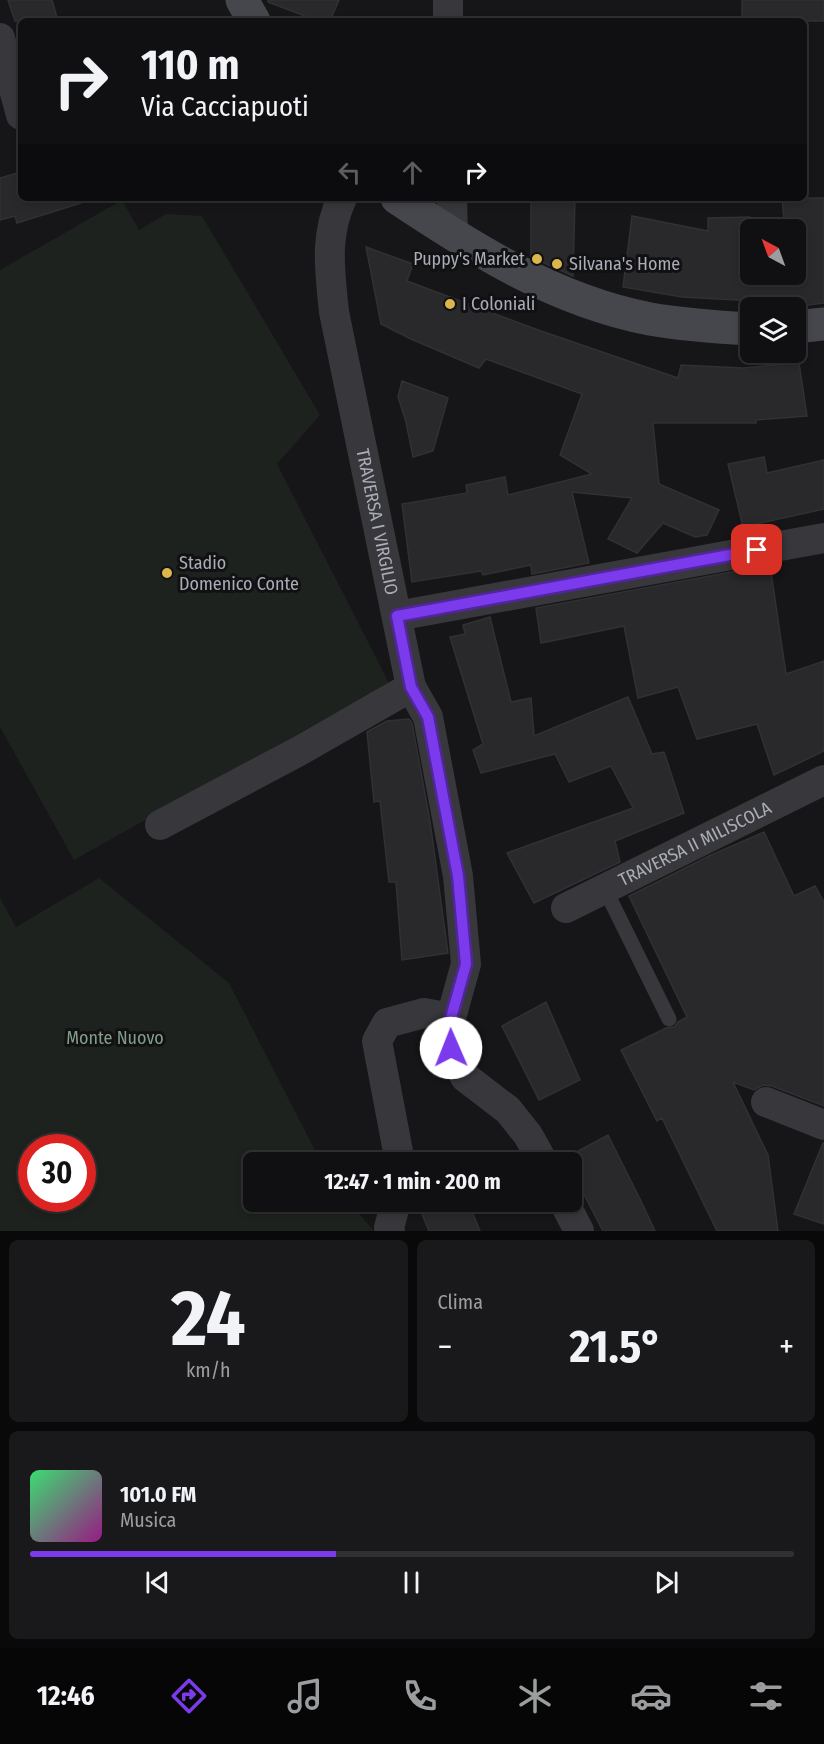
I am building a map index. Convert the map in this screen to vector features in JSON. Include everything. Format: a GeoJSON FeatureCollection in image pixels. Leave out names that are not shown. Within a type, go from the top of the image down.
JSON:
{"type":"FeatureCollection","features":[{"type":"Feature","properties":{"kind":"street"},"geometry":{"type":"LineString","coordinates":[[242,0],[252,18]]}},
{"type":"Feature","properties":{"kind":"street"},"geometry":{"type":"LineString","coordinates":[[448,0],[448,18]]}},
{"type":"Feature","properties":{"kind":"street"},"geometry":{"type":"LineString","coordinates":[[0,38],[18,105]]}},
{"type":"Feature","properties":{"kind":"street"},"geometry":{"type":"LineString","coordinates":[[0,129],[18,118]]}},
{"type":"Feature","properties":{"kind":"street"},"geometry":{"type":"LineString","coordinates":[[401,201],[453,236],[503,265],[597,305],[688,325],[740,328]]}},
{"type":"Feature","properties":{"kind":"street"},"geometry":{"type":"LineString","coordinates":[[452,201],[453,236]]}},
{"type":"Feature","properties":{"kind":"street","name":"TRAVERSA I VIRGILIO"},"geometry":{"type":"LineString","coordinates":[[332,204],[329,256],[334,312],[411,687],[428,717],[458,876],[466,964],[451,1018],[451,1048],[465,1077],[508,1110],[528,1135],[537,1152]]}},
{"type":"Feature","properties":{"kind":"street"},"geometry":{"type":"LineString","coordinates":[[806,326],[824,324]]}},
{"type":"Feature","properties":{"kind":"street"},"geometry":{"type":"LineString","coordinates":[[397,616],[824,538]]}},
{"type":"Feature","properties":{"kind":"street"},"geometry":{"type":"LineString","coordinates":[[160,825],[301,750],[411,687]]}},
{"type":"Feature","properties":{"kind":"street","name":"TRAVERSA II MILISCOLA"},"geometry":{"type":"LineString","coordinates":[[567,908],[824,780]]}},
{"type":"Feature","properties":{"kind":"street"},"geometry":{"type":"LineString","coordinates":[[398,1152],[377,1041],[387,1023],[424,1013],[451,1018]]}},
{"type":"Feature","properties":{"kind":"street"},"geometry":{"type":"LineString","coordinates":[[766,1102],[824,1125]]}},
{"type":"Feature","properties":{"kind":"street"},"geometry":{"type":"LineString","coordinates":[[390,1231],[393,1212]]}},
{"type":"Feature","properties":{"kind":"street"},"geometry":{"type":"LineString","coordinates":[[569,1212],[579,1231]]}},
{"type":"Feature","properties":{"kind":"lane"},"geometry":{"type":"LineString","coordinates":[[605,889],[669,1019]]}},
{"type":"Feature","properties":{"kind":"green space","name":"Stadio Domenico Conte"},"geometry":{"type":"Polygon","coordinates":[[[120,201],[123,201],[139,230],[166,214],[202,216],[320,415],[277,464],[389,683],[74,860],[0,727],[0,270],[120,201]]]}},
{"type":"Feature","properties":{"kind":"green space","name":"Monte Nuovo"},"geometry":{"type":"Polygon","coordinates":[[[99,878],[229,983],[316,1152],[243,1152],[243,1212],[358,1212],[374,1231],[0,1231],[0,898],[16,927],[99,878]]]}},
{"type":"Feature","properties":{"kind":"building"},"geometry":{"type":"Polygon","coordinates":[[[8,0],[52,0],[57,18],[18,18],[18,21],[15,21],[8,0]]]}},
{"type":"Feature","properties":{"kind":"building"},"geometry":{"type":"Polygon","coordinates":[[[268,0],[339,0],[331,18],[310,18],[268,2],[268,0]]]}},
{"type":"Feature","properties":{"kind":"building"},"geometry":{"type":"Polygon","coordinates":[[[742,0],[824,0],[824,21],[807,21],[807,18],[742,18],[742,0]]]}},
{"type":"Feature","properties":{"kind":"building"},"geometry":{"type":"Polygon","coordinates":[[[18,173],[18,201],[81,201],[81,203],[17,223],[15,216],[0,220],[0,178],[18,173]]]}},
{"type":"Feature","properties":{"kind":"building"},"geometry":{"type":"Polygon","coordinates":[[[824,198],[824,303],[806,305],[806,297],[740,297],[740,300],[682,297],[623,287],[632,216],[708,231],[708,218],[750,217],[750,219],[740,219],[740,285],[806,285],[806,219],[784,219],[782,201],[824,198]]]}},
{"type":"Feature","properties":{"kind":"building"},"geometry":{"type":"Polygon","coordinates":[[[531,201],[575,201],[573,276],[531,257],[531,201]]]}},
{"type":"Feature","properties":{"kind":"building"},"geometry":{"type":"Polygon","coordinates":[[[366,247],[413,264],[407,281],[541,331],[678,378],[681,365],[743,368],[799,363],[807,416],[756,420],[756,423],[653,423],[659,484],[719,510],[707,535],[695,537],[663,523],[637,553],[608,539],[632,498],[572,492],[589,563],[532,574],[531,565],[483,575],[481,571],[412,582],[402,504],[467,493],[466,485],[505,477],[508,495],[592,474],[560,455],[582,394],[486,359],[479,368],[381,324],[366,247]]]}},
{"type":"Feature","properties":{"kind":"building"},"geometry":{"type":"Polygon","coordinates":[[[402,381],[448,398],[433,451],[413,457],[398,397],[402,381]]]}},
{"type":"Feature","properties":{"kind":"building"},"geometry":{"type":"Polygon","coordinates":[[[764,457],[767,473],[824,460],[824,509],[743,527],[728,464],[764,457]]]}},
{"type":"Feature","properties":{"kind":"building"},"geometry":{"type":"Polygon","coordinates":[[[770,565],[786,674],[824,661],[824,751],[774,775],[757,724],[697,739],[678,687],[638,698],[624,626],[541,643],[536,608],[770,565]]]}},
{"type":"Feature","properties":{"kind":"building"},"geometry":{"type":"Polygon","coordinates":[[[490,617],[511,702],[531,698],[534,736],[628,697],[652,754],[664,752],[684,813],[615,841],[620,862],[534,903],[507,853],[633,808],[611,766],[569,782],[555,754],[481,773],[473,750],[483,744],[450,637],[465,634],[463,625],[490,617]]]}},
{"type":"Feature","properties":{"kind":"building"},"geometry":{"type":"Polygon","coordinates":[[[409,719],[412,723],[430,821],[448,953],[402,960],[396,882],[389,882],[380,801],[374,802],[367,732],[387,721],[409,719]]]}},
{"type":"Feature","properties":{"kind":"building"},"geometry":{"type":"Polygon","coordinates":[[[764,832],[794,896],[815,886],[824,902],[824,1106],[772,1086],[763,1085],[754,1090],[733,1082],[768,1155],[778,1231],[717,1231],[662,1118],[657,1121],[621,1050],[666,1028],[674,1027],[687,1017],[629,896],[709,856],[764,832]]]}},
{"type":"Feature","properties":{"kind":"building"},"geometry":{"type":"Polygon","coordinates":[[[546,1002],[580,1080],[539,1100],[502,1026],[546,1002]]]}},
{"type":"Feature","properties":{"kind":"building"},"geometry":{"type":"Polygon","coordinates":[[[608,1135],[655,1231],[603,1231],[582,1190],[582,1152],[576,1152],[608,1135]]]}},
{"type":"Feature","properties":{"kind":"building"},"geometry":{"type":"Polygon","coordinates":[[[824,1143],[824,1224],[794,1214],[824,1143]]]}},
{"type":"Feature","properties":{"kind":"building"},"geometry":{"type":"Polygon","coordinates":[[[421,1212],[472,1212],[480,1231],[429,1231],[421,1212]]]}},
{"type":"Feature","properties":{"kind":"place","name":"Puppy's Market"},"geometry":{"type":"Point","coordinates":[537,259]}},
{"type":"Feature","properties":{"kind":"place","name":"Silvana's Home"},"geometry":{"type":"Point","coordinates":[557,264]}},
{"type":"Feature","properties":{"kind":"place","name":"I Coloniali"},"geometry":{"type":"Point","coordinates":[450,304]}},
{"type":"Feature","properties":{"kind":"place","name":"Stadio Domenico Conte"},"geometry":{"type":"Point","coordinates":[167,573]}},
{"type":"Feature","properties":{"kind":"route"},"geometry":{"type":"LineString","coordinates":[[451,1048],[451,1018],[466,964],[458,876],[428,717],[411,687],[397,616],[757,550]]}}]}
